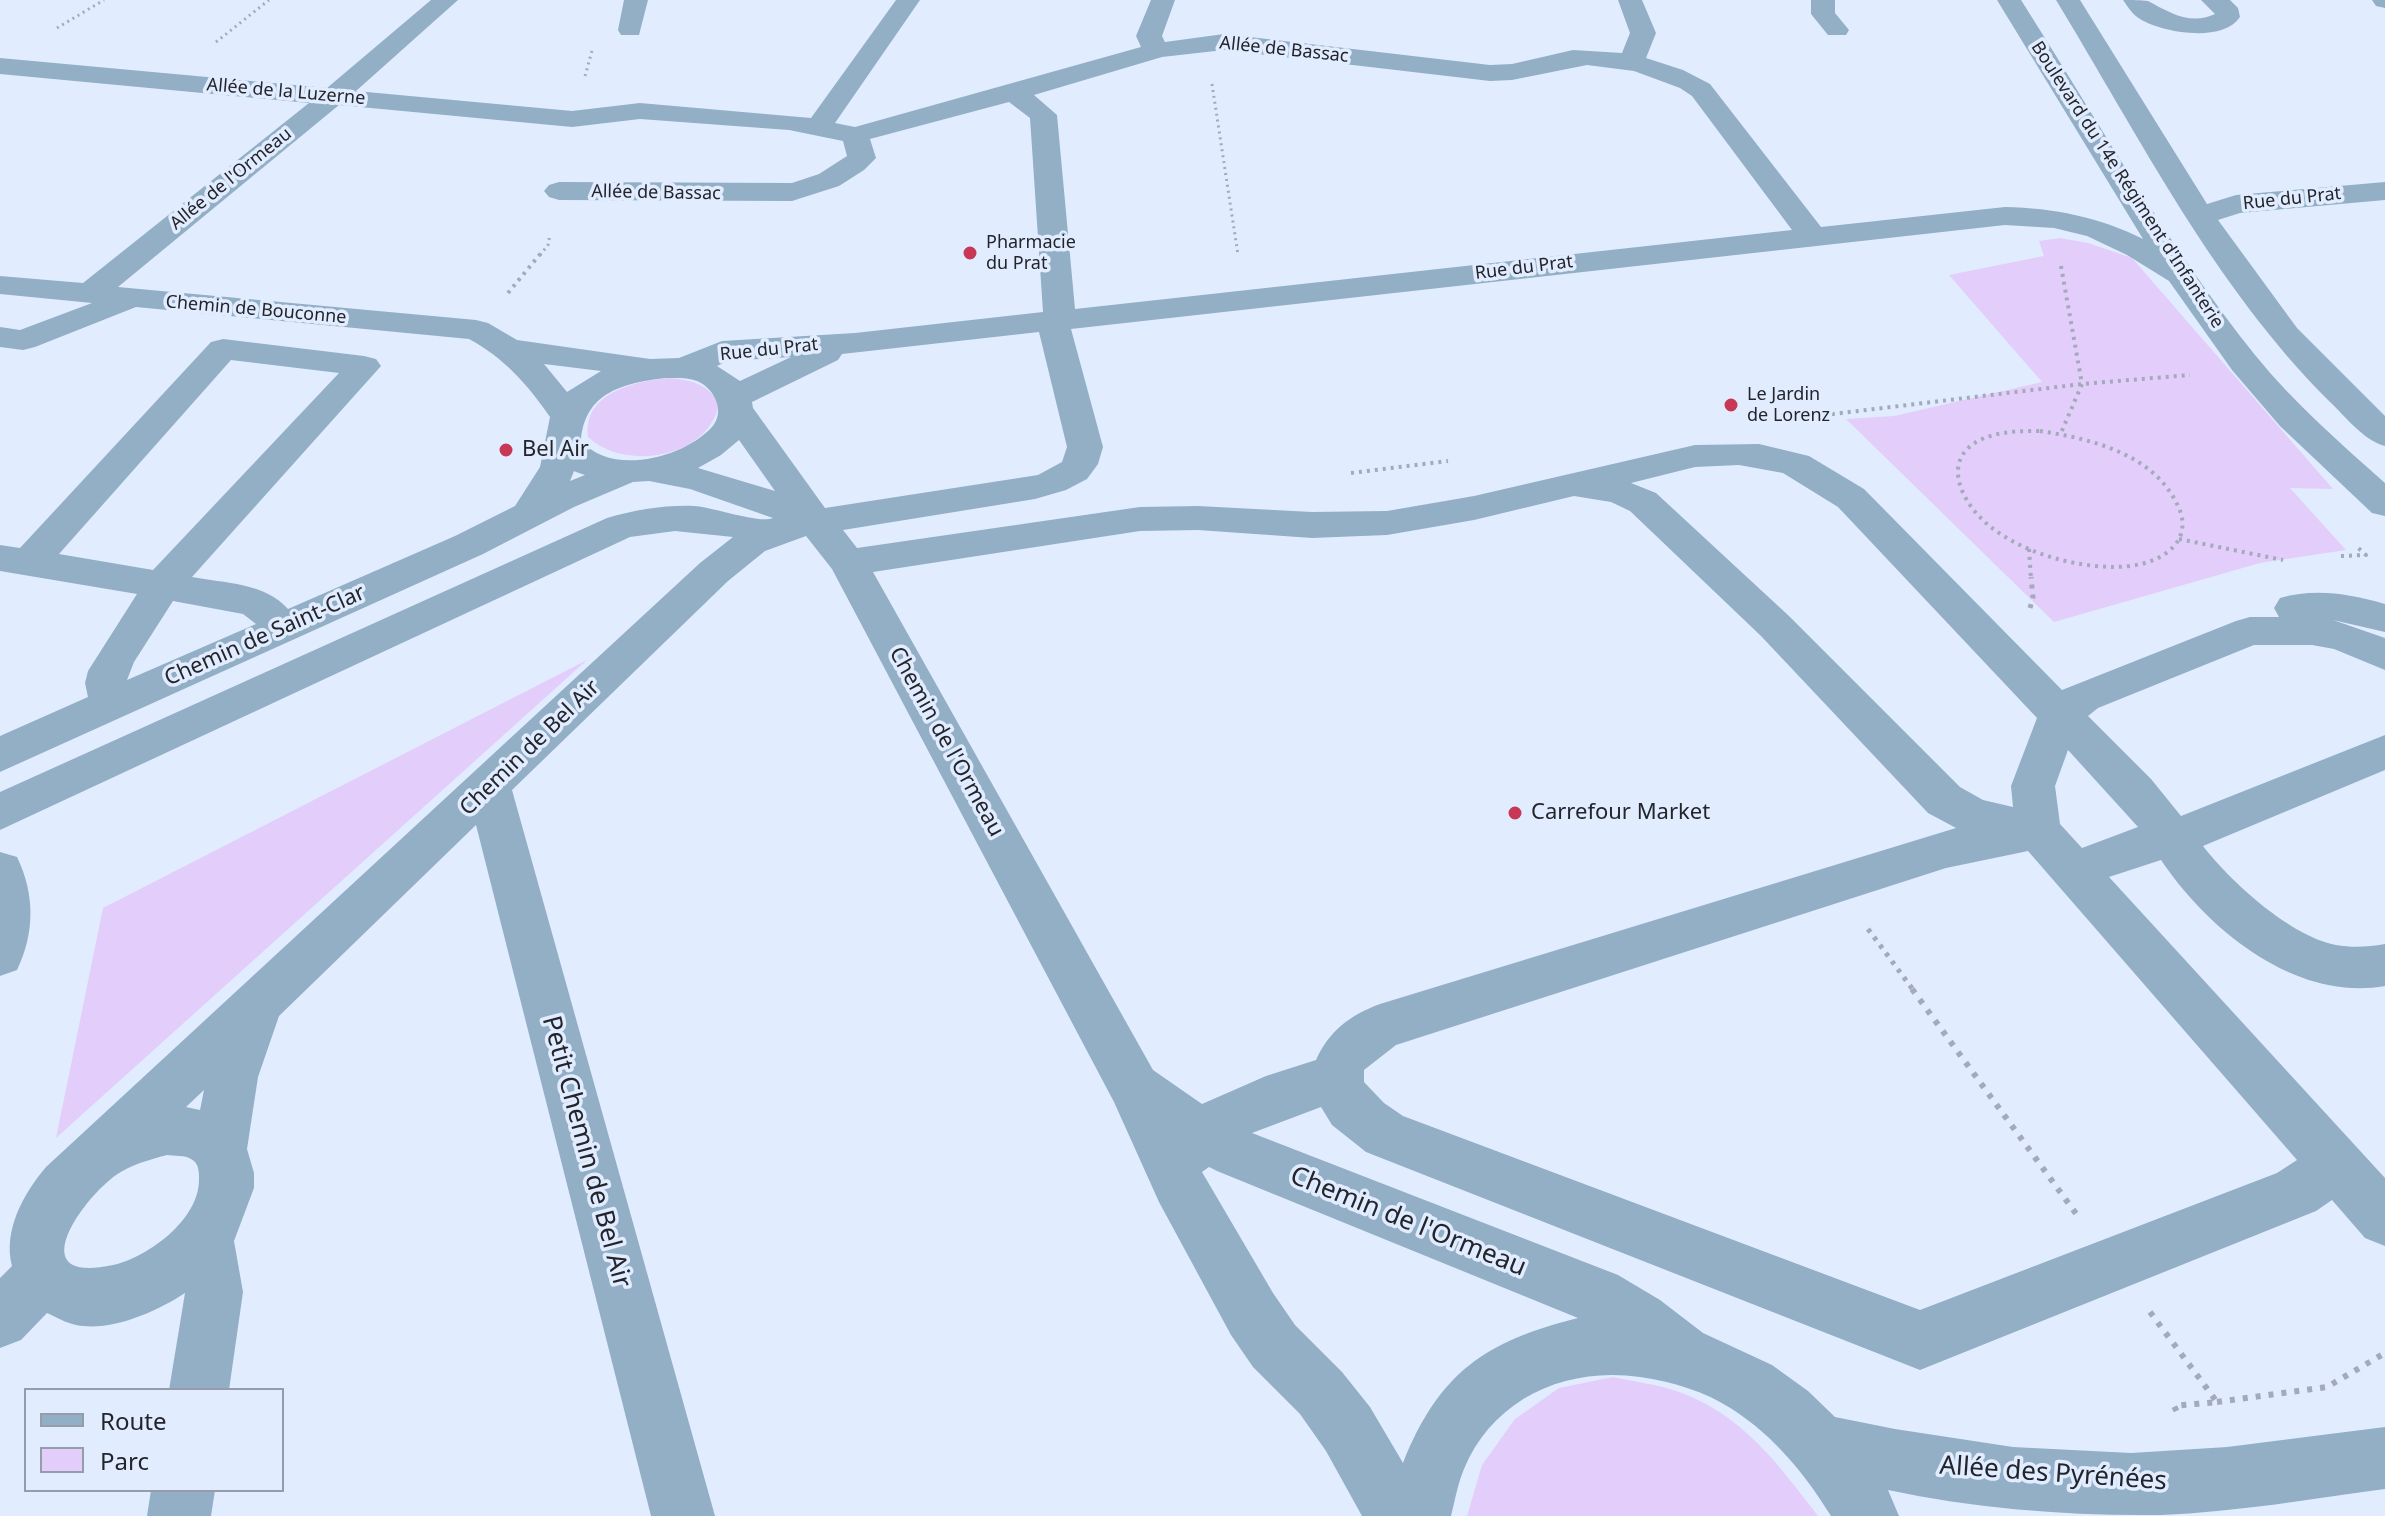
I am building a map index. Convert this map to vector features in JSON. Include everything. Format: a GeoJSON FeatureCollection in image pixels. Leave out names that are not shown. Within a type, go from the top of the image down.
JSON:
{"type":"FeatureCollection","features":[{"type":"Feature","properties":{"kind":"street","name":"Allée de l'Ormeau"},"geometry":{"type":"LineString","coordinates":[[89,294],[334,96],[446,0]]}},
{"type":"Feature","properties":{"kind":"street"},"geometry":{"type":"LineString","coordinates":[[630,30],[636,0]]}},
{"type":"Feature","properties":{"kind":"street"},"geometry":{"type":"LineString","coordinates":[[819,126],[908,0]]}},
{"type":"Feature","properties":{"kind":"street"},"geometry":{"type":"LineString","coordinates":[[1159,50],[1149,41],[1149,36],[1163,0]]}},
{"type":"Feature","properties":{"kind":"street"},"geometry":{"type":"LineString","coordinates":[[1627,63],[1636,54],[1643,33],[1630,0]]}},
{"type":"Feature","properties":{"kind":"street"},"geometry":{"type":"LineString","coordinates":[[1823,0],[1823,14],[1837,30]]}},
{"type":"Feature","properties":{"kind":"street","name":"Boulevard du 14e Régiment d'Infanterie"},"geometry":{"type":"LineString","coordinates":[[2009,0],[2180,274],[2244,363],[2292,418],[2385,504]]}},
{"type":"Feature","properties":{"kind":"street"},"geometry":{"type":"LineString","coordinates":[[2068,0],[2201,216],[2258,300],[2341,394],[2385,435]]}},
{"type":"Feature","properties":{"kind":"street"},"geometry":{"type":"LineString","coordinates":[[2080,0],[2135,1],[2152,16],[2199,26],[2219,24],[2228,17],[2226,8],[2213,0]]}},
{"type":"Feature","properties":{"kind":"street","name":"Allée de Bassac"},"geometry":{"type":"LineString","coordinates":[[572,119],[640,111],[819,126],[855,135],[1159,50],[1206,42],[1501,74],[1576,57],[1627,63],[1683,80],[1701,90],[1811,235]]}},
{"type":"Feature","properties":{"kind":"street","name":"Allée de la Luzerne"},"geometry":{"type":"LineString","coordinates":[[0,66],[572,119]]}},
{"type":"Feature","properties":{"kind":"street","name":"Chemin de Bel Air"},"geometry":{"type":"LineString","coordinates":[[12,1306],[36,1250],[43,1218],[65,1186],[714,572],[765,534],[814,520],[1035,487],[1053,483],[1075,472],[1081,465],[1085,447],[1056,320],[1043,115],[1014,93]]}},
{"type":"Feature","properties":{"kind":"street","name":"Allée de Bassac"},"geometry":{"type":"LineString","coordinates":[[559,191],[792,192],[834,178],[862,158],[855,135]]}},
{"type":"Feature","properties":{"kind":"street","name":"Rue du Prat"},"geometry":{"type":"LineString","coordinates":[[2201,216],[2236,204],[2385,191]]}},
{"type":"Feature","properties":{"kind":"street","name":"Rue du Prat"},"geometry":{"type":"LineString","coordinates":[[564,427],[584,394],[614,377],[671,368],[722,351],[855,343],[1967,219],[2049,217],[2115,235],[2180,274]]}},
{"type":"Feature","properties":{"kind":"street","name":"Chemin de Bouconne"},"geometry":{"type":"LineString","coordinates":[[0,285],[476,330],[496,338],[549,389],[564,427],[566,449],[583,462],[689,475],[758,497],[814,520]]}},
{"type":"Feature","properties":{"kind":"street"},"geometry":{"type":"LineString","coordinates":[[0,337],[23,340],[134,299]]}},
{"type":"Feature","properties":{"kind":"street","name":"Rue du Prat"},"geometry":{"type":"LineString","coordinates":[[735,404],[787,370],[855,343]]}},
{"type":"Feature","properties":{"kind":"street"},"geometry":{"type":"LineString","coordinates":[[14,561],[223,349],[364,366],[162,585],[151,608],[111,666],[106,691],[112,704]]}},
{"type":"Feature","properties":{"kind":"street","name":"Chemin de Bouconne"},"geometry":{"type":"LineString","coordinates":[[507,349],[714,376],[730,388],[735,404]]}},
{"type":"Feature","properties":{"kind":"street","name":"Chemin de l'Ormeau"},"geometry":{"type":"LineString","coordinates":[[735,404],[814,520],[848,563],[1134,1087],[1188,1158],[1252,1314],[1274,1346],[1321,1393],[1348,1429],[1373,1469],[1395,1516]]}},
{"type":"Feature","properties":{"kind":"street","name":"Chemin de Saint-Clar"},"geometry":{"type":"LineString","coordinates":[[2,752],[469,545],[529,514],[638,471],[698,454],[730,432],[735,404]]}},
{"type":"Feature","properties":{"kind":"street","name":"Chemin de Saint-Clar"},"geometry":{"type":"LineString","coordinates":[[529,514],[547,491],[559,465],[564,427]]}},
{"type":"Feature","properties":{"kind":"street"},"geometry":{"type":"LineString","coordinates":[[848,563],[1140,519],[1198,518],[1312,525],[1387,523],[1474,508],[1695,456],[1727,452],[1778,457],[1828,479],[1851,498],[2115,769],[2196,872],[2238,914],[2287,948],[2338,967],[2365,971],[2385,965]]}},
{"type":"Feature","properties":{"kind":"street"},"geometry":{"type":"LineString","coordinates":[[1567,487],[1605,489],[1643,502],[1775,626],[1944,800],[1972,815],[2038,831]]}},
{"type":"Feature","properties":{"kind":"street"},"geometry":{"type":"LineString","coordinates":[[0,812],[620,527],[679,517],[740,524],[765,534]]}},
{"type":"Feature","properties":{"kind":"street"},"geometry":{"type":"LineString","coordinates":[[14,561],[253,602],[265,608],[282,629]]}},
{"type":"Feature","properties":{"kind":"street"},"geometry":{"type":"LineString","coordinates":[[2385,618],[2341,606],[2299,606],[2272,614],[2250,631],[2083,697],[2060,715],[2033,786],[2038,831],[2385,1219]]}},
{"type":"Feature","properties":{"kind":"street"},"geometry":{"type":"LineString","coordinates":[[2250,631],[2312,631],[2355,641],[2385,655]]}},
{"type":"Feature","properties":{"kind":"street"},"geometry":{"type":"LineString","coordinates":[[2073,871],[2138,846],[2172,839],[2385,752]]}},
{"type":"Feature","properties":{"kind":"street","name":"Petit Chemin de Bel Air"},"geometry":{"type":"LineString","coordinates":[[489,787],[683,1516]]}},
{"type":"Feature","properties":{"kind":"street"},"geometry":{"type":"LineString","coordinates":[[2038,831],[1994,837],[1946,849],[1380,1027],[1355,1041],[1341,1058],[1336,1078],[1346,1103],[1362,1120],[1385,1134],[1920,1340],[2296,1192],[2319,1177],[2331,1158]]}},
{"type":"Feature","properties":{"kind":"street"},"geometry":{"type":"LineString","coordinates":[[0,871],[7,892],[8,917],[0,955]]}},
{"type":"Feature","properties":{"kind":"street","name":"Chemin de Bel Air"},"geometry":{"type":"LineString","coordinates":[[12,1306],[64,1294],[97,1298],[135,1289],[174,1267],[205,1237],[224,1204],[229,1173],[220,1148],[232,1077],[245,1035],[261,1000]]}},
{"type":"Feature","properties":{"kind":"street"},"geometry":{"type":"LineString","coordinates":[[1188,1158],[1266,1100],[1336,1078]]}},
{"type":"Feature","properties":{"kind":"street","name":"Chemin de Bel Air"},"geometry":{"type":"LineString","coordinates":[[95,1158],[131,1139],[167,1130],[198,1134],[220,1148]]}},
{"type":"Feature","properties":{"kind":"street","name":"Chemin de l'Ormeau"},"geometry":{"type":"LineString","coordinates":[[1188,1158],[1236,1153],[1597,1296],[1639,1321],[1682,1354]]}},
{"type":"Feature","properties":{"kind":"street"},"geometry":{"type":"LineString","coordinates":[[199,1388],[214,1292],[205,1237]]}},
{"type":"Feature","properties":{"kind":"street"},"geometry":{"type":"LineString","coordinates":[[1419,1516],[1428,1480],[1442,1445],[1486,1390],[1513,1370],[1543,1355],[1610,1343],[1646,1346],[1682,1354],[1753,1387],[1818,1444],[1849,1484],[1867,1516]]}},
{"type":"Feature","properties":{"kind":"street","name":"Allée des Pyrénées"},"geometry":{"type":"LineString","coordinates":[[1818,1444],[1894,1462],[2022,1478],[2130,1485],[2211,1481],[2385,1458]]}},
{"type":"Feature","properties":{"kind":"street"},"geometry":{"type":"LineString","coordinates":[[179,1516],[183,1492]]}},
{"type":"Feature","properties":{"kind":"path"},"geometry":{"type":"LineString","coordinates":[[212,45],[269,0]]}},
{"type":"Feature","properties":{"kind":"path"},"geometry":{"type":"LineString","coordinates":[[1206,42],[1243,286],[1231,301]]}},
{"type":"Feature","properties":{"kind":"path"},"geometry":{"type":"LineString","coordinates":[[572,119],[594,46]]}},
{"type":"Feature","properties":{"kind":"path"},"geometry":{"type":"LineString","coordinates":[[2059,259],[2082,384],[2061,433]]}},
{"type":"Feature","properties":{"kind":"path"},"geometry":{"type":"LineString","coordinates":[[2002,433],[2061,433],[2113,450],[2156,476],[2180,509],[2184,525],[2179,539],[2169,551],[2153,560],[2109,567],[2056,559],[2009,539],[1984,521],[1965,501],[1956,475],[1964,453],[1973,443],[2002,433]]}},
{"type":"Feature","properties":{"kind":"path"},"geometry":{"type":"LineString","coordinates":[[2338,556],[2366,555],[2346,536]]}},
{"type":"Feature","properties":{"kind":"path"},"geometry":{"type":"LineString","coordinates":[[2179,539],[2284,560],[2297,559]]}},
{"type":"Feature","properties":{"kind":"path"},"geometry":{"type":"LineString","coordinates":[[1834,883],[2217,1402]]}},
{"type":"Feature","properties":{"kind":"path"},"geometry":{"type":"LineString","coordinates":[[2211,1481],[2174,1406],[2327,1387],[2385,1353]]}},
{"type":"Feature","properties":{"kind":"green space"},"geometry":{"type":"Polygon","coordinates":[[[2060,238],[2088,243],[2132,258],[2333,489],[2290,488],[2346,550],[2260,563],[2054,622],[1846,419],[1894,416],[2042,382],[1949,275],[2044,256],[2039,241],[2060,238]]]}},
{"type":"Feature","properties":{"kind":"green space"},"geometry":{"type":"Polygon","coordinates":[[[668,378],[697,384],[709,391],[719,403],[712,422],[700,436],[664,454],[643,456],[604,448],[588,437],[593,410],[602,400],[626,387],[668,378]]]}},
{"type":"Feature","properties":{"kind":"green space"},"geometry":{"type":"Polygon","coordinates":[[[587,660],[56,1138],[103,908],[587,660]]]}},
{"type":"Feature","properties":{"kind":"green space"},"geometry":{"type":"Polygon","coordinates":[[[1613,1377],[1671,1389],[1722,1414],[1758,1443],[1818,1516],[1467,1516],[1482,1465],[1515,1419],[1559,1388],[1613,1377]]]}},
{"type":"Feature","properties":{"kind":"place","name":"Pharmacie du Prat"},"geometry":{"type":"Point","coordinates":[970,253]}},
{"type":"Feature","properties":{"kind":"place","name":"Le Jardin de Lorenz"},"geometry":{"type":"Point","coordinates":[1731,405]}},
{"type":"Feature","properties":{"kind":"place","name":"Bel Air"},"geometry":{"type":"Point","coordinates":[506,450]}},
{"type":"Feature","properties":{"kind":"place","name":"Carrefour Market"},"geometry":{"type":"Point","coordinates":[1515,813]}}]}
